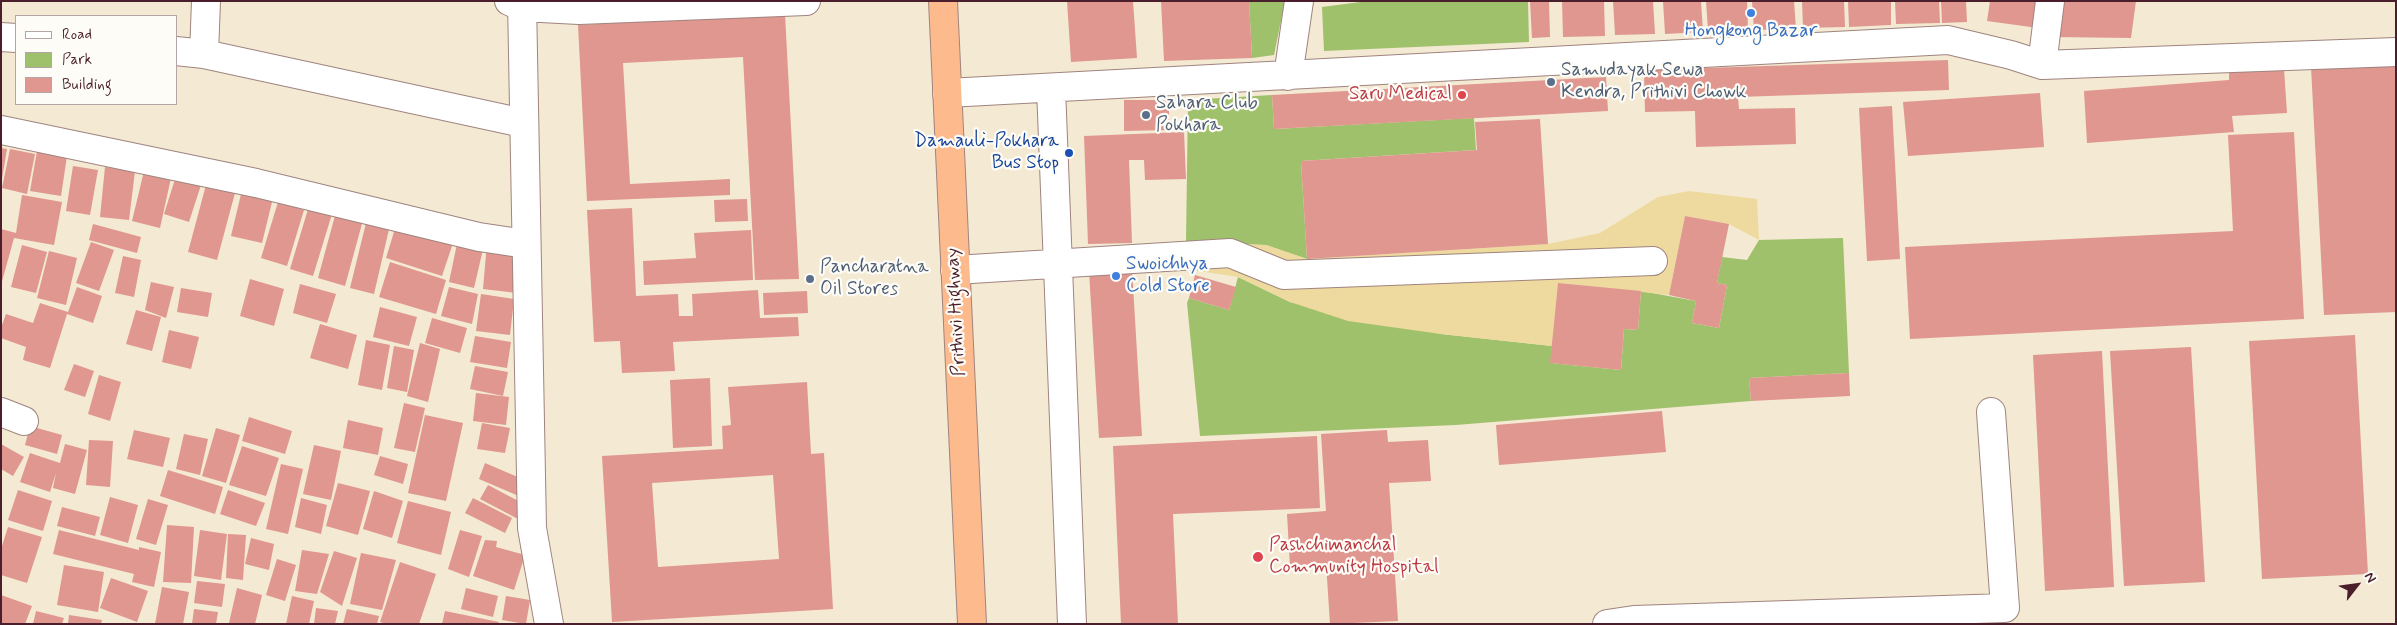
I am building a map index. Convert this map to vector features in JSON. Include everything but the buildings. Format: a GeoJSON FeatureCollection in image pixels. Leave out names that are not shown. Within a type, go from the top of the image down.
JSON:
{"type":"FeatureCollection","features":[{"type":"Feature","properties":{"kind":"highway","name":"Prithivi Highway"},"geometry":{"type":"LineString","coordinates":[[943,1],[972,624]]}},
{"type":"Feature","properties":{"kind":"street"},"geometry":{"type":"LineString","coordinates":[[204,54],[206,1]]}},
{"type":"Feature","properties":{"kind":"street"},"geometry":{"type":"LineString","coordinates":[[549,624],[532,528],[523,123],[517,3],[579,10],[806,1]]}},
{"type":"Feature","properties":{"kind":"street"},"geometry":{"type":"LineString","coordinates":[[1288,76],[1299,1]]}},
{"type":"Feature","properties":{"kind":"street"},"geometry":{"type":"LineString","coordinates":[[2042,65],[2050,1]]}},
{"type":"Feature","properties":{"kind":"street"},"geometry":{"type":"LineString","coordinates":[[1,37],[15,38]]}},
{"type":"Feature","properties":{"kind":"street"},"geometry":{"type":"LineString","coordinates":[[947,93],[1948,40],[2011,55],[2042,65],[2396,52]]}},
{"type":"Feature","properties":{"kind":"street"},"geometry":{"type":"LineString","coordinates":[[178,52],[204,54],[523,123]]}},
{"type":"Feature","properties":{"kind":"street"},"geometry":{"type":"LineString","coordinates":[[1051,88],[1072,624]]}},
{"type":"Feature","properties":{"kind":"street"},"geometry":{"type":"LineString","coordinates":[[1,130],[256,183],[479,237],[526,244]]}},
{"type":"Feature","properties":{"kind":"street"},"geometry":{"type":"LineString","coordinates":[[955,270],[1230,253],[1284,275],[1652,261]]}},
{"type":"Feature","properties":{"kind":"street"},"geometry":{"type":"LineString","coordinates":[[1607,624],[2005,608],[1991,412]]}},
{"type":"Feature","properties":{"kind":"green space"},"geometry":{"type":"Polygon","coordinates":[[[1249,1],[1285,1],[1274,55],[1252,58],[1249,1]]]}},
{"type":"Feature","properties":{"kind":"green space"},"geometry":{"type":"Polygon","coordinates":[[[1368,1],[1528,1],[1529,42],[1324,51],[1322,7],[1368,1]]]}},
{"type":"Feature","properties":{"kind":"green space"},"geometry":{"type":"Polygon","coordinates":[[[1272,95],[1274,129],[1474,118],[1476,150],[1301,161],[1307,259],[1266,245],[1186,242],[1188,100],[1272,95]]]}},
{"type":"Feature","properties":{"kind":"green space"},"geometry":{"type":"Polygon","coordinates":[[[1843,238],[1849,373],[1749,378],[1751,401],[1456,425],[1200,436],[1187,303],[1189,298],[1229,310],[1238,277],[1290,302],[1441,334],[1552,346],[1551,363],[1621,370],[1624,329],[1638,330],[1641,291],[1696,301],[1692,323],[1719,328],[1727,285],[1717,283],[1722,257],[1747,260],[1759,240],[1843,238]]]}},
{"type":"Feature","properties":{"kind":"sand"},"geometry":{"type":"Polygon","coordinates":[[[1689,191],[1757,199],[1759,240],[1729,224],[1685,216],[1669,295],[1558,283],[1552,346],[1441,334],[1348,321],[1290,302],[1238,277],[1185,269],[1186,242],[1266,245],[1307,259],[1548,244],[1600,233],[1658,197],[1689,191]]]}},
{"type":"Feature","properties":{"kind":"place","name":"Hongkong Bazar"},"geometry":{"type":"Point","coordinates":[1751,13]}},
{"type":"Feature","properties":{"kind":"place","name":"Samudayak Sewa Kendra, Prithivi Chowk"},"geometry":{"type":"Point","coordinates":[1551,82]}},
{"type":"Feature","properties":{"kind":"place","name":"Saru Medical"},"geometry":{"type":"Point","coordinates":[1462,95]}},
{"type":"Feature","properties":{"kind":"place","name":"Sahara Club Pokhara"},"geometry":{"type":"Point","coordinates":[1146,115]}},
{"type":"Feature","properties":{"kind":"place","name":"Damauli-Pokhara Bus Stop"},"geometry":{"type":"Point","coordinates":[1069,153]}},
{"type":"Feature","properties":{"kind":"place","name":"Swoichhya Cold Store"},"geometry":{"type":"Point","coordinates":[1116,276]}},
{"type":"Feature","properties":{"kind":"place","name":"Pancharatna Oil Stores"},"geometry":{"type":"Point","coordinates":[810,279]}},
{"type":"Feature","properties":{"kind":"place","name":"Pashchimanchal Community Hospital"},"geometry":{"type":"Point","coordinates":[1258,557]}}]}
